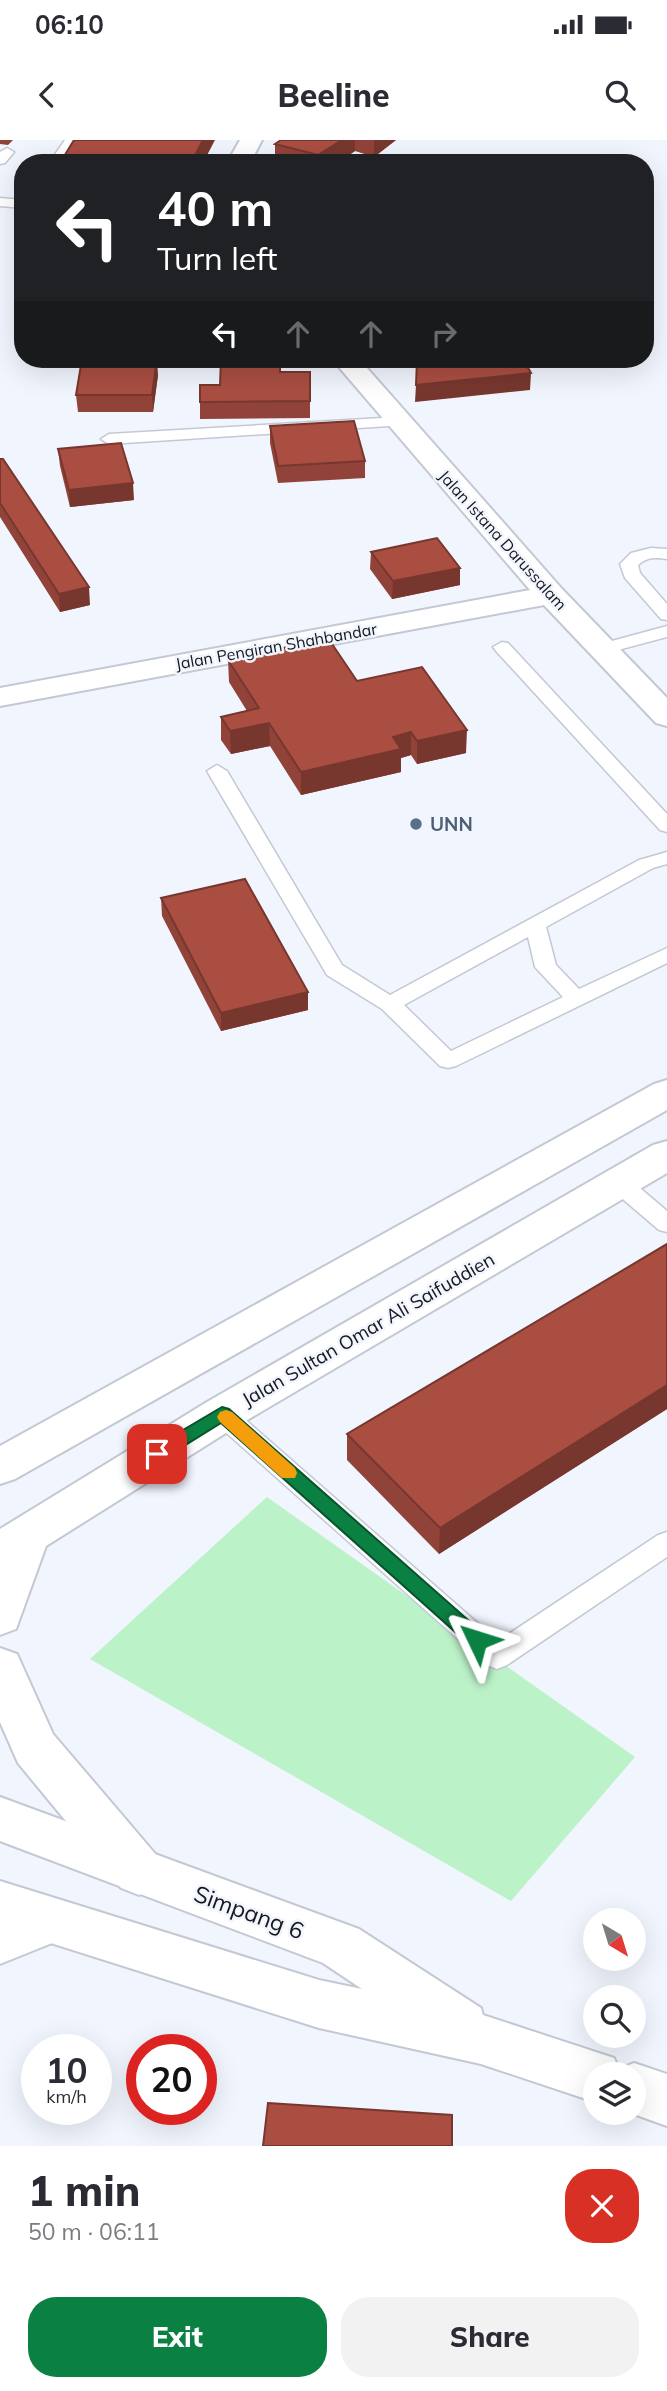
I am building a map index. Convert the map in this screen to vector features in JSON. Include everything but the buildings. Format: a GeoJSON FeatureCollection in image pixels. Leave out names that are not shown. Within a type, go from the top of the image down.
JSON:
{"type":"FeatureCollection","features":[{"type":"Feature","properties":{"kind":"street","name":"Jalan Istana Darussalam"},"geometry":{"type":"LineString","coordinates":[[353,368],[551,595],[667,716]]}},
{"type":"Feature","properties":{"kind":"street","name":"Jalan Pengiran Shahbandar"},"geometry":{"type":"LineString","coordinates":[[0,697],[551,595]]}},
{"type":"Feature","properties":{"kind":"street"},"geometry":{"type":"LineString","coordinates":[[0,1467],[667,1093]]}},
{"type":"Feature","properties":{"kind":"street","name":"Jalan Sultan Omar Ali Saifuddien"},"geometry":{"type":"LineString","coordinates":[[13,1544],[222,1414],[667,1155]]}},
{"type":"Feature","properties":{"kind":"street"},"geometry":{"type":"LineString","coordinates":[[0,1616],[13,1544]]}},
{"type":"Feature","properties":{"kind":"street"},"geometry":{"type":"LineString","coordinates":[[0,1668],[35,1748],[139,1872]]}},
{"type":"Feature","properties":{"kind":"street","name":"Simpang 6"},"geometry":{"type":"LineString","coordinates":[[0,1819],[341,1946],[481,2039]]}},
{"type":"Feature","properties":{"kind":"street","name":"Simpang 6"},"geometry":{"type":"LineString","coordinates":[[0,1904],[319,2004],[481,2039],[583,2072]]}},
{"type":"Feature","properties":{"kind":"street"},"geometry":{"type":"LineString","coordinates":[[0,1940],[49,1921]]}},
{"type":"Feature","properties":{"kind":"street"},"geometry":{"type":"LineString","coordinates":[[646,2093],[667,2099]]}},
{"type":"Feature","properties":{"kind":"lane"},"geometry":{"type":"LineString","coordinates":[[109,439],[399,422]]}},
{"type":"Feature","properties":{"kind":"lane"},"geometry":{"type":"LineString","coordinates":[[667,554],[656,552],[637,556],[629,564],[631,574],[667,615]]}},
{"type":"Feature","properties":{"kind":"lane"},"geometry":{"type":"LineString","coordinates":[[603,649],[667,631]]}},
{"type":"Feature","properties":{"kind":"lane"},"geometry":{"type":"LineString","coordinates":[[502,647],[667,826]]}},
{"type":"Feature","properties":{"kind":"lane"},"geometry":{"type":"LineString","coordinates":[[217,771],[334,970],[390,1003],[448,1061],[667,955]]}},
{"type":"Feature","properties":{"kind":"lane"},"geometry":{"type":"LineString","coordinates":[[390,1003],[646,864],[667,858]]}},
{"type":"Feature","properties":{"kind":"lane"},"geometry":{"type":"LineString","coordinates":[[535,926],[545,967],[577,999]]}},
{"type":"Feature","properties":{"kind":"lane"},"geometry":{"type":"LineString","coordinates":[[619,1183],[667,1224]]}},
{"type":"Feature","properties":{"kind":"lane"},"geometry":{"type":"LineString","coordinates":[[222,1414],[497,1657],[667,1543]]}},
{"type":"Feature","properties":{"kind":"green space"},"geometry":{"type":"Polygon","coordinates":[[[267,1497],[635,1757],[511,1901],[90,1659],[267,1497]]]}},
{"type":"Feature","properties":{"kind":"slow traffic"},"geometry":{"type":"LineString","coordinates":[[226,1417],[288,1473]]}},
{"type":"Feature","properties":{"kind":"place","name":"UNN"},"geometry":{"type":"Point","coordinates":[416,824]}},
{"type":"Feature","properties":{"kind":"route"},"geometry":{"type":"LineString","coordinates":[[157,1454],[222,1414],[477,1640]]}}]}
